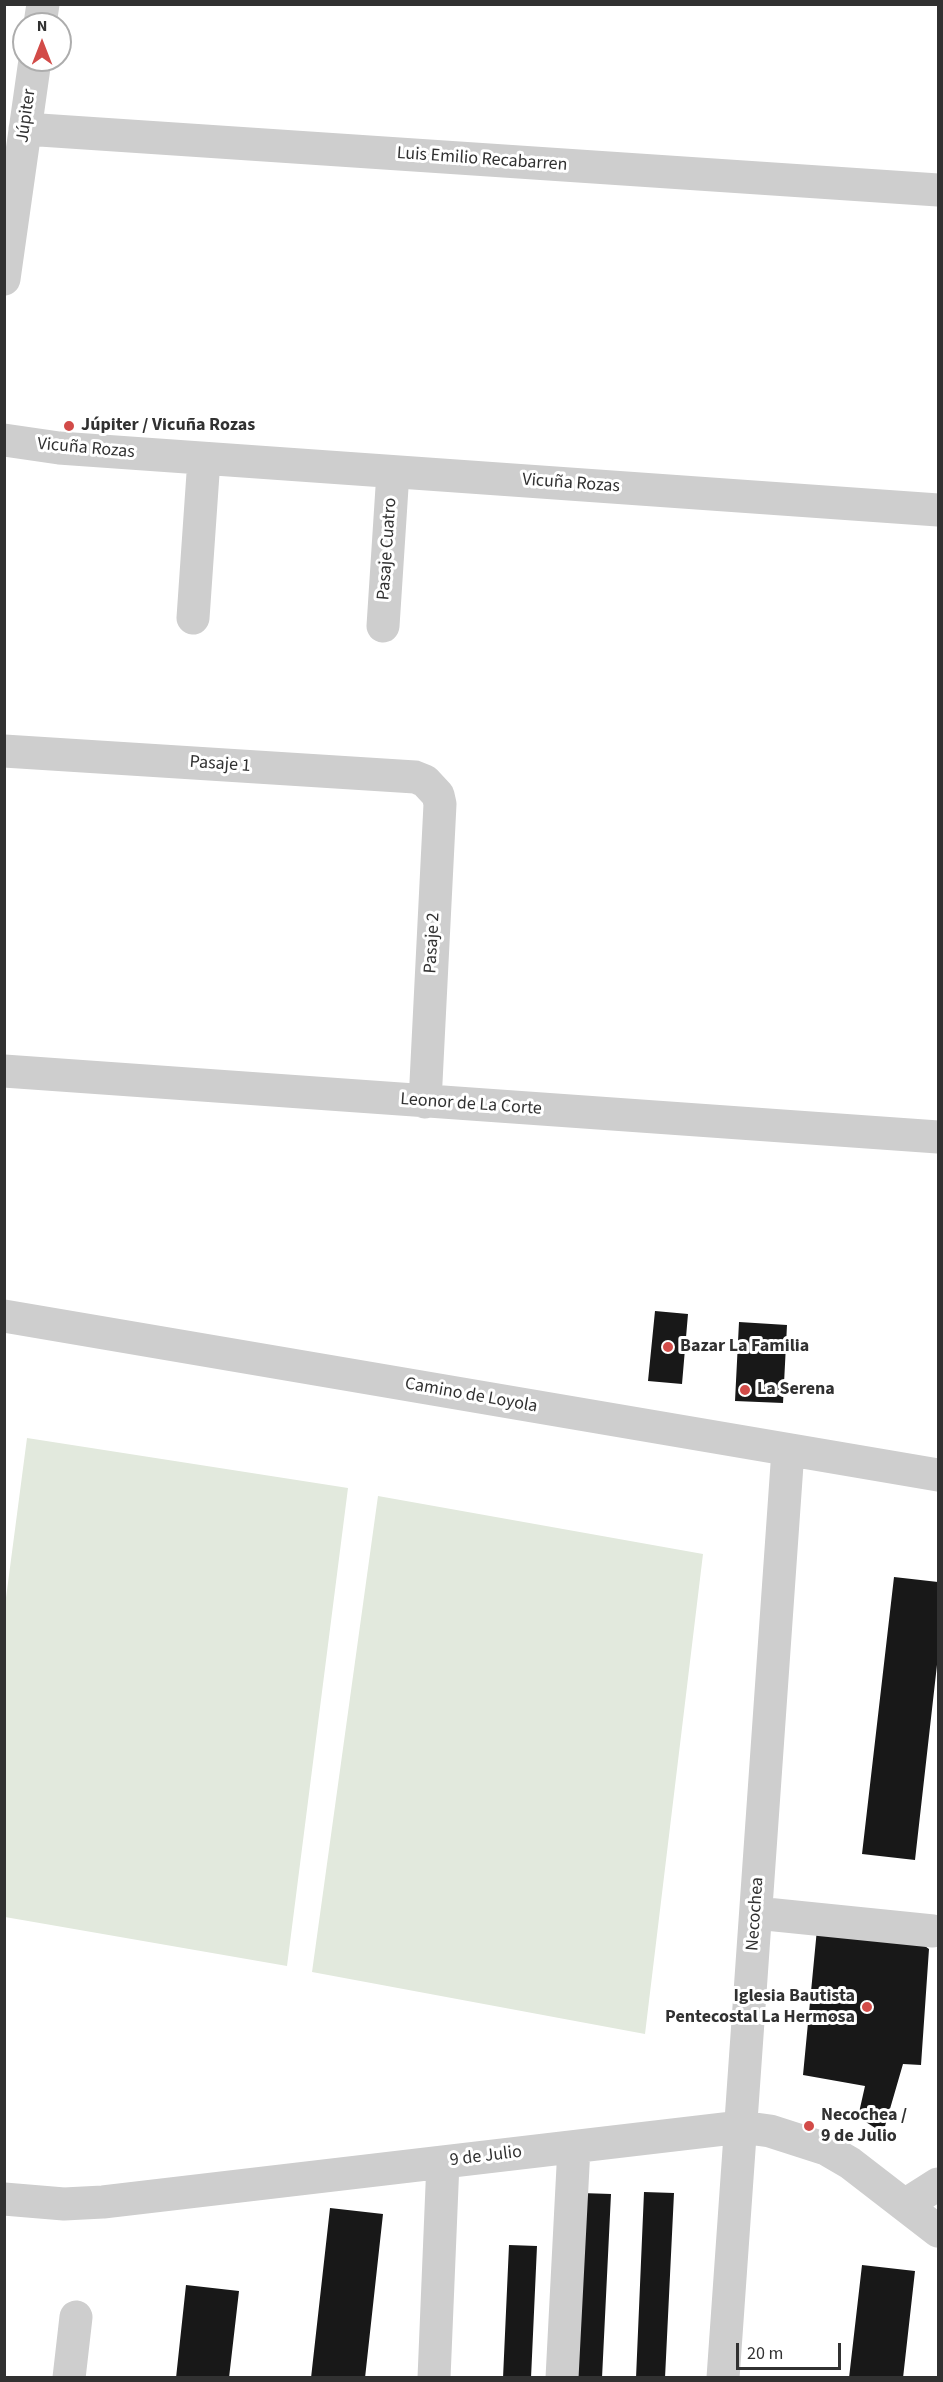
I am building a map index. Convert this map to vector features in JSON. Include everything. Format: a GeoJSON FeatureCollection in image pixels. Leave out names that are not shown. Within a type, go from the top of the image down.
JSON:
{"type":"FeatureCollection","features":[{"type":"Feature","properties":{"kind":"street","name":"Júpiter"},"geometry":{"type":"LineString","coordinates":[[4,279],[33,72]]}},
{"type":"Feature","properties":{"kind":"street","name":"Luis Emilio Recabarren"},"geometry":{"type":"LineString","coordinates":[[26,129],[939,190]]}},
{"type":"Feature","properties":{"kind":"street","name":"Vicuña Rozas"},"geometry":{"type":"LineString","coordinates":[[4,440],[60,448],[204,459],[939,510]]}},
{"type":"Feature","properties":{"kind":"street"},"geometry":{"type":"LineString","coordinates":[[193,618],[204,459]]}},
{"type":"Feature","properties":{"kind":"street","name":"Pasaje Cuatro"},"geometry":{"type":"LineString","coordinates":[[383,626],[393,472]]}},
{"type":"Feature","properties":{"kind":"street","name":"Pasaje 1"},"geometry":{"type":"LineString","coordinates":[[4,752],[415,777],[432,787]]}},
{"type":"Feature","properties":{"kind":"street","name":"Pasaje 2"},"geometry":{"type":"LineString","coordinates":[[425,1102],[440,814],[438,795],[432,787]]}},
{"type":"Feature","properties":{"kind":"street","name":"Leonor de La Corte"},"geometry":{"type":"LineString","coordinates":[[4,1071],[939,1137]]}},
{"type":"Feature","properties":{"kind":"street","name":"Camino de Loyola"},"geometry":{"type":"LineString","coordinates":[[4,1316],[939,1475]]}},
{"type":"Feature","properties":{"kind":"street","name":"Necochea"},"geometry":{"type":"LineString","coordinates":[[723,2378],[788,1450]]}},
{"type":"Feature","properties":{"kind":"street"},"geometry":{"type":"LineString","coordinates":[[756,1913],[933,1931]]}},
{"type":"Feature","properties":{"kind":"street","name":"9 de Julio"},"geometry":{"type":"LineString","coordinates":[[4,2199],[64,2204],[103,2202],[741,2127],[770,2131],[826,2149],[850,2163],[939,2231]]}},
{"type":"Feature","properties":{"kind":"street"},"geometry":{"type":"LineString","coordinates":[[562,2378],[574,2147]]}},
{"type":"Feature","properties":{"kind":"street"},"geometry":{"type":"LineString","coordinates":[[434,2378],[443,2162]]}},
{"type":"Feature","properties":{"kind":"street"},"geometry":{"type":"LineString","coordinates":[[905,2205],[939,2184]]}},
{"type":"Feature","properties":{"kind":"street"},"geometry":{"type":"LineString","coordinates":[[69,2378],[76,2317]]}},
{"type":"Feature","properties":{"kind":"shaded area"},"geometry":{"type":"Polygon","coordinates":[[[27,1438],[348,1488],[287,1966],[5,1917],[4,1613],[27,1438]]]}},
{"type":"Feature","properties":{"kind":"shaded area"},"geometry":{"type":"Polygon","coordinates":[[[378,1496],[703,1554],[645,2034],[312,1972],[378,1496]]]}},
{"type":"Feature","properties":{"kind":"building","name":"Bazar La Familia"},"geometry":{"type":"Polygon","coordinates":[[[655,1311],[688,1314],[682,1384],[648,1381],[655,1311]]]}},
{"type":"Feature","properties":{"kind":"building"},"geometry":{"type":"Polygon","coordinates":[[[739,1322],[787,1325],[783,1403],[735,1401],[739,1322]]]}},
{"type":"Feature","properties":{"kind":"building"},"geometry":{"type":"Polygon","coordinates":[[[894,1577],[938,1582],[938,1656],[915,1860],[862,1854],[894,1577]]]}},
{"type":"Feature","properties":{"kind":"building","name":"Iglesia Bautista Pentecostal La Hermosa"},"geometry":{"type":"Polygon","coordinates":[[[817,1929],[912,1937],[929,1949],[921,2065],[903,2064],[883,2133],[858,2117],[865,2086],[803,2075],[817,1929]]]}},
{"type":"Feature","properties":{"kind":"building"},"geometry":{"type":"Polygon","coordinates":[[[644,2192],[674,2193],[665,2378],[636,2378],[644,2192]]]}},
{"type":"Feature","properties":{"kind":"building"},"geometry":{"type":"Polygon","coordinates":[[[581,2193],[611,2194],[602,2378],[572,2378],[581,2193]]]}},
{"type":"Feature","properties":{"kind":"building"},"geometry":{"type":"Polygon","coordinates":[[[330,2208],[383,2214],[365,2378],[311,2378],[330,2208]]]}},
{"type":"Feature","properties":{"kind":"building"},"geometry":{"type":"Polygon","coordinates":[[[509,2245],[537,2246],[531,2378],[503,2378],[509,2245]]]}},
{"type":"Feature","properties":{"kind":"building"},"geometry":{"type":"Polygon","coordinates":[[[862,2265],[915,2271],[903,2378],[849,2378],[862,2265]]]}},
{"type":"Feature","properties":{"kind":"building"},"geometry":{"type":"Polygon","coordinates":[[[186,2285],[239,2291],[229,2378],[176,2378],[186,2285]]]}},
{"type":"Feature","properties":{"kind":"place","name":"Júpiter / Vicuña Rozas"},"geometry":{"type":"Point","coordinates":[69,426]}},
{"type":"Feature","properties":{"kind":"place","name":"Bazar La Familia"},"geometry":{"type":"Point","coordinates":[668,1347]}},
{"type":"Feature","properties":{"kind":"place","name":"La Serena"},"geometry":{"type":"Point","coordinates":[745,1390]}},
{"type":"Feature","properties":{"kind":"place","name":"Iglesia Bautista Pentecostal La Hermosa"},"geometry":{"type":"Point","coordinates":[867,2007]}},
{"type":"Feature","properties":{"kind":"place","name":"Necochea / 9 de Julio"},"geometry":{"type":"Point","coordinates":[809,2126]}}]}
